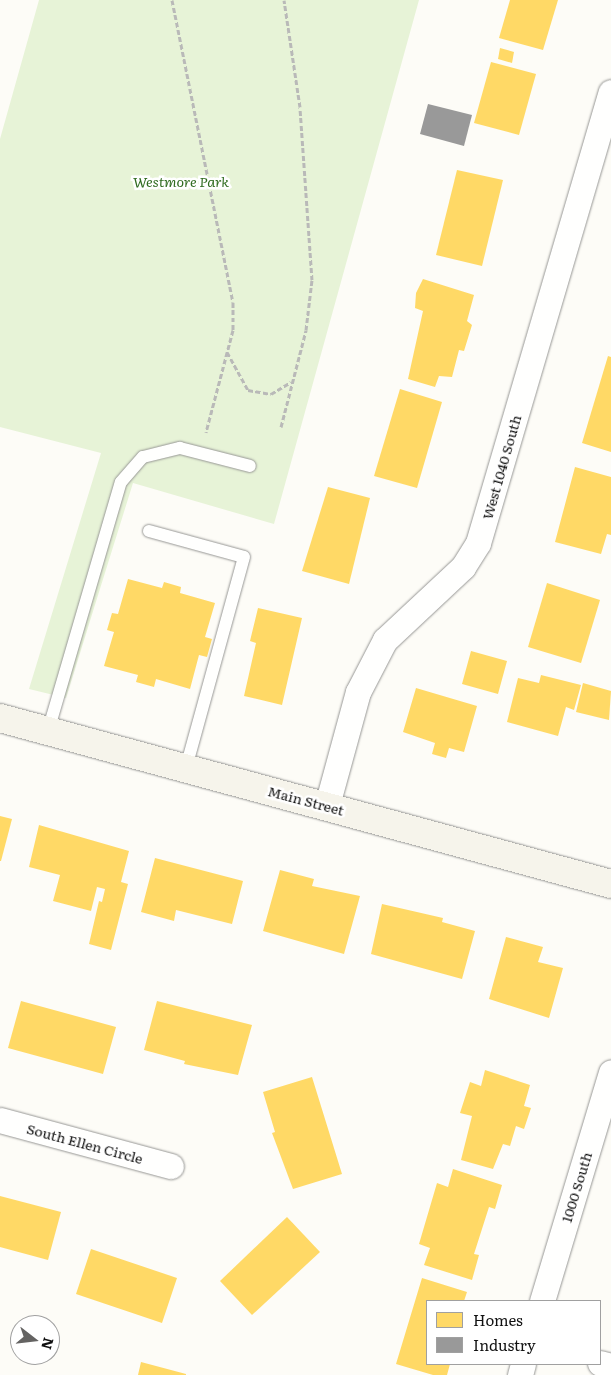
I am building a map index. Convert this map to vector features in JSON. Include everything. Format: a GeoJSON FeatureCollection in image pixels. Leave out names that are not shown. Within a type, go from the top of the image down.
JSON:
{"type":"FeatureCollection","features":[{"type":"Feature","properties":{"kind":"street","name":"West 1040 South"},"geometry":{"type":"LineString","coordinates":[[327,805],[358,692],[385,640],[463,567],[478,543],[611,92]]}},
{"type":"Feature","properties":{"kind":"street","name":"Main Street"},"geometry":{"type":"LineString","coordinates":[[0,718],[327,805],[611,884]]}},
{"type":"Feature","properties":{"kind":"street","name":"1000 South"},"geometry":{"type":"LineString","coordinates":[[542,1300],[611,1072]]}},
{"type":"Feature","properties":{"kind":"street","name":"South Ellen Circle"},"geometry":{"type":"LineString","coordinates":[[0,1120],[170,1166]]}},
{"type":"Feature","properties":{"kind":"lane"},"geometry":{"type":"LineString","coordinates":[[48,730],[121,482],[143,457],[180,448],[250,466]]}},
{"type":"Feature","properties":{"kind":"lane"},"geometry":{"type":"LineString","coordinates":[[149,531],[244,557],[186,768]]}},
{"type":"Feature","properties":{"kind":"path"},"geometry":{"type":"LineString","coordinates":[[172,0],[233,302],[233,330],[212,408]]}},
{"type":"Feature","properties":{"kind":"path"},"geometry":{"type":"LineString","coordinates":[[281,427],[306,330],[312,280],[300,107],[284,0]]}},
{"type":"Feature","properties":{"kind":"path"},"geometry":{"type":"LineString","coordinates":[[227,352],[248,390],[271,394],[292,382]]}},
{"type":"Feature","properties":{"kind":"green space","name":"Westmore Park"},"geometry":{"type":"Polygon","coordinates":[[[39,0],[419,0],[274,524],[133,483],[66,698],[29,689],[101,453],[0,427],[0,139],[39,0]]]}},
{"type":"Feature","properties":{"kind":"building: Homes"},"geometry":{"type":"Polygon","coordinates":[[[510,0],[558,0],[543,50],[499,38],[510,0]]]}},
{"type":"Feature","properties":{"kind":"building: Homes"},"geometry":{"type":"Polygon","coordinates":[[[500,48],[514,52],[512,63],[498,59],[500,48]]]}},
{"type":"Feature","properties":{"kind":"building: Homes"},"geometry":{"type":"Polygon","coordinates":[[[491,62],[536,74],[519,135],[474,123],[491,62]]]}},
{"type":"Feature","properties":{"kind":"building: Homes"},"geometry":{"type":"Polygon","coordinates":[[[457,170],[503,180],[482,266],[436,255],[457,170]]]}},
{"type":"Feature","properties":{"kind":"building: Homes"},"geometry":{"type":"Polygon","coordinates":[[[423,279],[474,295],[467,321],[472,325],[464,351],[459,350],[452,377],[439,376],[435,387],[408,379],[423,311],[415,308],[416,293],[423,279]]]}},
{"type":"Feature","properties":{"kind":"building: Homes"},"geometry":{"type":"Polygon","coordinates":[[[608,356],[611,357],[611,452],[582,443],[608,356]]]}},
{"type":"Feature","properties":{"kind":"building: Homes"},"geometry":{"type":"Polygon","coordinates":[[[400,389],[442,402],[417,488],[374,476],[400,389]]]}},
{"type":"Feature","properties":{"kind":"building: Homes"},"geometry":{"type":"Polygon","coordinates":[[[575,467],[611,477],[611,535],[607,534],[601,554],[555,542],[575,467]]]}},
{"type":"Feature","properties":{"kind":"building: Homes"},"geometry":{"type":"Polygon","coordinates":[[[328,487],[370,498],[349,584],[302,571],[328,487]]]}},
{"type":"Feature","properties":{"kind":"building: Homes"},"geometry":{"type":"Polygon","coordinates":[[[128,579],[162,588],[164,582],[181,587],[180,593],[215,603],[205,637],[212,639],[207,657],[199,655],[190,689],[156,679],[154,687],[136,682],[138,675],[104,666],[114,632],[107,630],[112,613],[118,614],[128,579]]]}},
{"type":"Feature","properties":{"kind":"building: Homes"},"geometry":{"type":"Polygon","coordinates":[[[547,583],[600,600],[581,663],[528,647],[547,583]]]}},
{"type":"Feature","properties":{"kind":"building: Homes"},"geometry":{"type":"Polygon","coordinates":[[[258,608],[302,618],[282,705],[244,696],[256,643],[250,641],[258,608]]]}},
{"type":"Feature","properties":{"kind":"building: Homes"},"geometry":{"type":"Polygon","coordinates":[[[471,651],[507,661],[498,694],[462,684],[471,651]]]}},
{"type":"Feature","properties":{"kind":"building: Homes"},"geometry":{"type":"Polygon","coordinates":[[[541,675],[581,685],[574,710],[566,707],[558,736],[507,722],[518,678],[539,683],[541,675]]]}},
{"type":"Feature","properties":{"kind":"building: Homes"},"geometry":{"type":"Polygon","coordinates":[[[583,683],[611,691],[609,720],[576,712],[583,683]]]}},
{"type":"Feature","properties":{"kind":"building: Homes"},"geometry":{"type":"Polygon","coordinates":[[[416,688],[477,706],[464,752],[449,748],[446,758],[432,754],[435,743],[403,732],[416,688]]]}},
{"type":"Feature","properties":{"kind":"building: Homes"},"geometry":{"type":"Polygon","coordinates":[[[0,816],[12,819],[1,861],[0,861],[0,816]]]}},
{"type":"Feature","properties":{"kind":"building: Homes"},"geometry":{"type":"Polygon","coordinates":[[[39,825],[129,851],[121,882],[128,884],[111,950],[89,944],[99,901],[102,902],[105,889],[97,887],[91,911],[53,901],[60,875],[29,867],[39,825]]]}},
{"type":"Feature","properties":{"kind":"building: Homes"},"geometry":{"type":"Polygon","coordinates":[[[155,858],[243,881],[232,924],[176,910],[174,921],[141,912],[155,858]]]}},
{"type":"Feature","properties":{"kind":"building: Homes"},"geometry":{"type":"Polygon","coordinates":[[[280,870],[314,879],[312,886],[360,896],[344,954],[263,931],[280,870]]]}},
{"type":"Feature","properties":{"kind":"building: Homes"},"geometry":{"type":"Polygon","coordinates":[[[382,904],[443,918],[442,922],[475,931],[462,979],[371,954],[382,904]]]}},
{"type":"Feature","properties":{"kind":"building: Homes"},"geometry":{"type":"Polygon","coordinates":[[[506,937],[543,947],[538,962],[563,968],[549,1018],[489,999],[506,937]]]}},
{"type":"Feature","properties":{"kind":"building: Homes"},"geometry":{"type":"Polygon","coordinates":[[[21,1001],[116,1027],[103,1074],[8,1048],[21,1001]]]}},
{"type":"Feature","properties":{"kind":"building: Homes"},"geometry":{"type":"Polygon","coordinates":[[[157,1001],[252,1025],[238,1075],[184,1064],[185,1061],[144,1050],[157,1001]]]}},
{"type":"Feature","properties":{"kind":"building: Homes"},"geometry":{"type":"Polygon","coordinates":[[[485,1070],[530,1085],[524,1106],[531,1108],[524,1129],[516,1126],[510,1146],[503,1144],[493,1169],[461,1160],[472,1116],[460,1113],[470,1082],[481,1086],[485,1070]]]}},
{"type":"Feature","properties":{"kind":"building: Homes"},"geometry":{"type":"Polygon","coordinates":[[[312,1077],[342,1174],[293,1189],[272,1133],[275,1132],[263,1092],[312,1077]]]}},
{"type":"Feature","properties":{"kind":"building: Homes"},"geometry":{"type":"Polygon","coordinates":[[[453,1169],[502,1185],[495,1209],[489,1207],[474,1254],[479,1255],[472,1280],[424,1265],[430,1248],[419,1244],[437,1183],[448,1187],[453,1169]]]}},
{"type":"Feature","properties":{"kind":"building: Homes"},"geometry":{"type":"Polygon","coordinates":[[[0,1196],[61,1212],[48,1260],[0,1247],[0,1196]]]}},
{"type":"Feature","properties":{"kind":"building: Homes"},"geometry":{"type":"Polygon","coordinates":[[[287,1217],[320,1252],[252,1315],[220,1281],[287,1217]]]}},
{"type":"Feature","properties":{"kind":"building: Homes"},"geometry":{"type":"Polygon","coordinates":[[[91,1249],[177,1278],[162,1323],[76,1294],[91,1249]]]}},
{"type":"Feature","properties":{"kind":"building: Homes"},"geometry":{"type":"Polygon","coordinates":[[[422,1278],[467,1292],[464,1300],[426,1300],[426,1365],[450,1365],[447,1375],[433,1375],[396,1364],[422,1278]]]}},
{"type":"Feature","properties":{"kind":"building: Homes"},"geometry":{"type":"Polygon","coordinates":[[[141,1362],[186,1374],[186,1375],[138,1375],[141,1362]]]}},
{"type":"Feature","properties":{"kind":"building: Industry"},"geometry":{"type":"Polygon","coordinates":[[[428,104],[472,115],[464,146],[420,134],[428,104]]]}}]}
